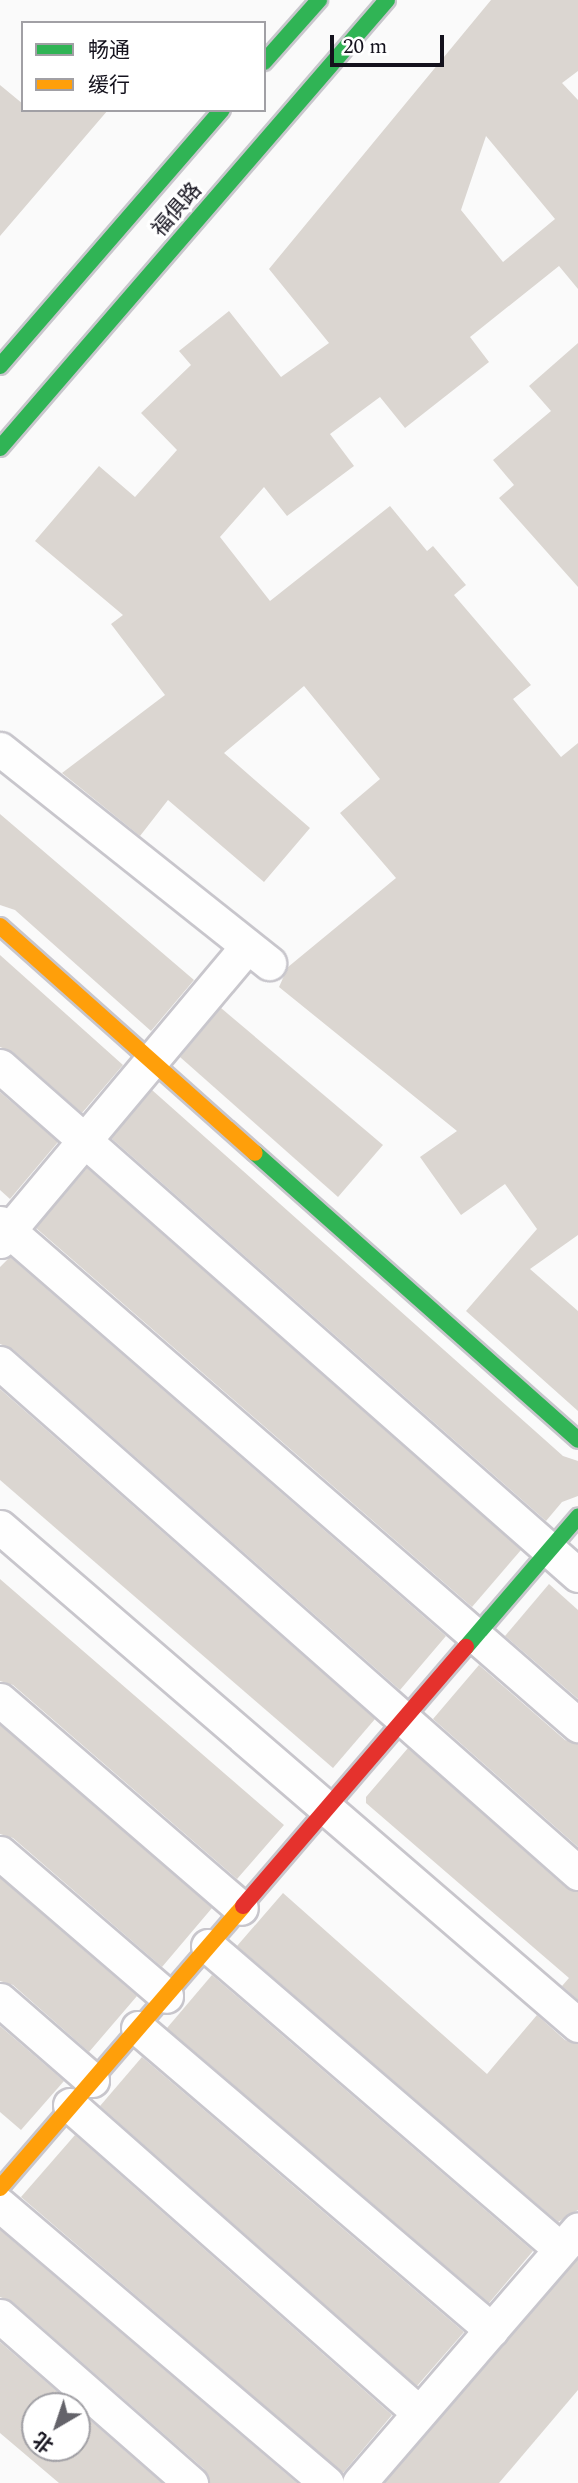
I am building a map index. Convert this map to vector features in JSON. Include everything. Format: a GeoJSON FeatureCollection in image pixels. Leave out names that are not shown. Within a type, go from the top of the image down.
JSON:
{"type":"FeatureCollection","features":[{"type":"Feature","properties":{"kind":"street"},"geometry":{"type":"LineString","coordinates":[[266,60],[319,0]]}},
{"type":"Feature","properties":{"kind":"street","name":"福俱路"},"geometry":{"type":"LineString","coordinates":[[0,448],[387,0]]}},
{"type":"Feature","properties":{"kind":"street","name":"福俱路"},"geometry":{"type":"LineString","coordinates":[[0,366],[220,112]]}},
{"type":"Feature","properties":{"kind":"street"},"geometry":{"type":"LineString","coordinates":[[0,749],[258,955],[154,1059],[87,1141],[3,1232],[578,1725]]}},
{"type":"Feature","properties":{"kind":"street"},"geometry":{"type":"LineString","coordinates":[[0,926],[154,1059],[578,1440]]}},
{"type":"Feature","properties":{"kind":"street"},"geometry":{"type":"LineString","coordinates":[[0,1066],[578,1575]]}},
{"type":"Feature","properties":{"kind":"street"},"geometry":{"type":"LineString","coordinates":[[0,1363],[578,1872]]}},
{"type":"Feature","properties":{"kind":"street"},"geometry":{"type":"LineString","coordinates":[[4,2175],[166,1996],[578,1517]]}},
{"type":"Feature","properties":{"kind":"street"},"geometry":{"type":"LineString","coordinates":[[0,1527],[578,2025]]}},
{"type":"Feature","properties":{"kind":"street"},"geometry":{"type":"LineString","coordinates":[[0,1700],[241,1908]]}},
{"type":"Feature","properties":{"kind":"street"},"geometry":{"type":"LineString","coordinates":[[0,1853],[166,1996]]}},
{"type":"Feature","properties":{"kind":"street"},"geometry":{"type":"LineString","coordinates":[[208,1946],[569,2239],[359,2483]]}},
{"type":"Feature","properties":{"kind":"street"},"geometry":{"type":"LineString","coordinates":[[0,2000],[81,2093],[419,2413]]}},
{"type":"Feature","properties":{"kind":"street"},"geometry":{"type":"LineString","coordinates":[[138,2028],[491,2330]]}},
{"type":"Feature","properties":{"kind":"street"},"geometry":{"type":"LineString","coordinates":[[0,2205],[327,2483]]}},
{"type":"Feature","properties":{"kind":"street"},"geometry":{"type":"LineString","coordinates":[[0,2316],[191,2483]]}},
{"type":"Feature","properties":{"kind":"building"},"geometry":{"type":"Polygon","coordinates":[[[491,0],[578,0],[578,71],[562,83],[578,100],[578,289],[559,266],[470,337],[489,362],[405,428],[380,397],[330,434],[354,466],[287,516],[264,487],[220,537],[270,601],[390,506],[427,551],[433,546],[466,585],[454,595],[531,685],[513,699],[561,757],[578,743],[578,1235],[530,1269],[578,1311],[578,1411],[466,1311],[537,1229],[505,1184],[461,1215],[420,1157],[457,1131],[279,987],[288,967],[396,878],[340,813],[380,779],[304,686],[224,753],[310,828],[264,882],[168,800],[140,836],[62,773],[165,695],[111,624],[123,615],[35,541],[99,466],[135,497],[177,450],[141,413],[191,365],[179,351],[229,311],[281,377],[329,343],[269,269],[491,0]],[[486,136],[461,210],[503,262],[555,219],[486,136]]]}},
{"type":"Feature","properties":{"kind":"building"},"geometry":{"type":"Polygon","coordinates":[[[0,85],[21,102],[21,112],[106,112],[0,236],[0,85]]]}},
{"type":"Feature","properties":{"kind":"building"},"geometry":{"type":"Polygon","coordinates":[[[578,343],[578,587],[499,498],[514,485],[493,460],[551,411],[529,386],[578,343]]]}},
{"type":"Feature","properties":{"kind":"building"},"geometry":{"type":"Polygon","coordinates":[[[0,814],[194,980],[151,1031],[15,910],[0,905],[0,814]]]}},
{"type":"Feature","properties":{"kind":"building"},"geometry":{"type":"Polygon","coordinates":[[[0,955],[123,1065],[82,1113],[13,1052],[0,1047],[0,955]]]}},
{"type":"Feature","properties":{"kind":"building"},"geometry":{"type":"Polygon","coordinates":[[[221,1008],[383,1145],[338,1197],[180,1057],[221,1008]]]}},
{"type":"Feature","properties":{"kind":"building"},"geometry":{"type":"Polygon","coordinates":[[[152,1090],[563,1456],[578,1461],[578,1496],[562,1502],[546,1521],[111,1138],[152,1090]]]}},
{"type":"Feature","properties":{"kind":"building"},"geometry":{"type":"Polygon","coordinates":[[[0,1092],[58,1142],[10,1199],[0,1190],[0,1092]]]}},
{"type":"Feature","properties":{"kind":"building"},"geometry":{"type":"Polygon","coordinates":[[[87,1168],[521,1550],[472,1607],[36,1228],[87,1168]]]}},
{"type":"Feature","properties":{"kind":"building"},"geometry":{"type":"Polygon","coordinates":[[[10,1257],[446,1636],[400,1690],[13,1349],[0,1344],[0,1267],[10,1257]]]}},
{"type":"Feature","properties":{"kind":"building"},"geometry":{"type":"Polygon","coordinates":[[[0,1389],[375,1719],[333,1768],[0,1480],[0,1389]]]}},
{"type":"Feature","properties":{"kind":"building"},"geometry":{"type":"Polygon","coordinates":[[[0,1579],[284,1825],[237,1879],[13,1685],[0,1681],[0,1579]]]}},
{"type":"Feature","properties":{"kind":"building"},"geometry":{"type":"Polygon","coordinates":[[[549,1584],[578,1610],[578,1699],[505,1636],[549,1584]]]}},
{"type":"Feature","properties":{"kind":"building"},"geometry":{"type":"Polygon","coordinates":[[[479,1665],[565,1740],[578,1744],[578,1847],[433,1719],[479,1665]]]}},
{"type":"Feature","properties":{"kind":"building"},"geometry":{"type":"Polygon","coordinates":[[[0,1725],[212,1908],[162,1967],[13,1838],[0,1834],[0,1725]]]}},
{"type":"Feature","properties":{"kind":"building"},"geometry":{"type":"Polygon","coordinates":[[[408,1748],[565,1887],[578,1892],[578,2000],[562,1986],[569,1978],[366,1803],[366,1797],[408,1748]]]}},
{"type":"Feature","properties":{"kind":"building"},"geometry":{"type":"Polygon","coordinates":[[[0,1878],[137,1996],[89,2052],[13,1985],[0,1981],[0,1878]]]}},
{"type":"Feature","properties":{"kind":"building"},"geometry":{"type":"Polygon","coordinates":[[[283,1893],[487,2074],[537,2015],[565,2040],[578,2044],[578,2210],[558,2222],[237,1946],[283,1893]]]}},
{"type":"Feature","properties":{"kind":"building"},"geometry":{"type":"Polygon","coordinates":[[[212,1975],[533,2251],[489,2303],[167,2028],[212,1975]]]}},
{"type":"Feature","properties":{"kind":"building"},"geometry":{"type":"Polygon","coordinates":[[[0,2026],[64,2081],[21,2130],[0,2112],[0,2026]]]}},
{"type":"Feature","properties":{"kind":"building"},"geometry":{"type":"Polygon","coordinates":[[[142,2057],[464,2332],[417,2386],[100,2106],[142,2057]]]}},
{"type":"Feature","properties":{"kind":"building"},"geometry":{"type":"Polygon","coordinates":[[[75,2135],[392,2415],[343,2473],[21,2197],[75,2135]]]}},
{"type":"Feature","properties":{"kind":"building"},"geometry":{"type":"Polygon","coordinates":[[[0,2230],[297,2483],[210,2483],[204,2469],[13,2302],[0,2297],[0,2230]]]}},
{"type":"Feature","properties":{"kind":"building"},"geometry":{"type":"Polygon","coordinates":[[[578,2258],[578,2390],[499,2483],[384,2483],[578,2258]]]}},
{"type":"Feature","properties":{"kind":"building"},"geometry":{"type":"Polygon","coordinates":[[[0,2342],[58,2392],[21,2392],[21,2451],[0,2433],[0,2342]]]}},
{"type":"Feature","properties":{"kind":"building"},"geometry":{"type":"Polygon","coordinates":[[[91,2421],[162,2483],[59,2483],[34,2462],[91,2462],[91,2421]]]}},
{"type":"Feature","properties":{"kind":"traffic: fast"},"geometry":{"type":"LineString","coordinates":[[266,60],[319,0]]}},
{"type":"Feature","properties":{"kind":"traffic: fast"},"geometry":{"type":"LineString","coordinates":[[0,448],[387,0]]}},
{"type":"Feature","properties":{"kind":"traffic: fast"},"geometry":{"type":"LineString","coordinates":[[0,366],[220,112]]}},
{"type":"Feature","properties":{"kind":"traffic: fast"},"geometry":{"type":"LineString","coordinates":[[255,1153],[578,1440]]}},
{"type":"Feature","properties":{"kind":"traffic: fast"},"geometry":{"type":"LineString","coordinates":[[466,1647],[578,1517]]}},
{"type":"Feature","properties":{"kind":"traffic: slow"},"geometry":{"type":"LineString","coordinates":[[0,926],[255,1153]]}},
{"type":"Feature","properties":{"kind":"traffic: slow"},"geometry":{"type":"LineString","coordinates":[[0,2188],[243,1906]]}},
{"type":"Feature","properties":{"kind":"traffic: jam"},"geometry":{"type":"LineString","coordinates":[[243,1906],[466,1647]]}}]}
